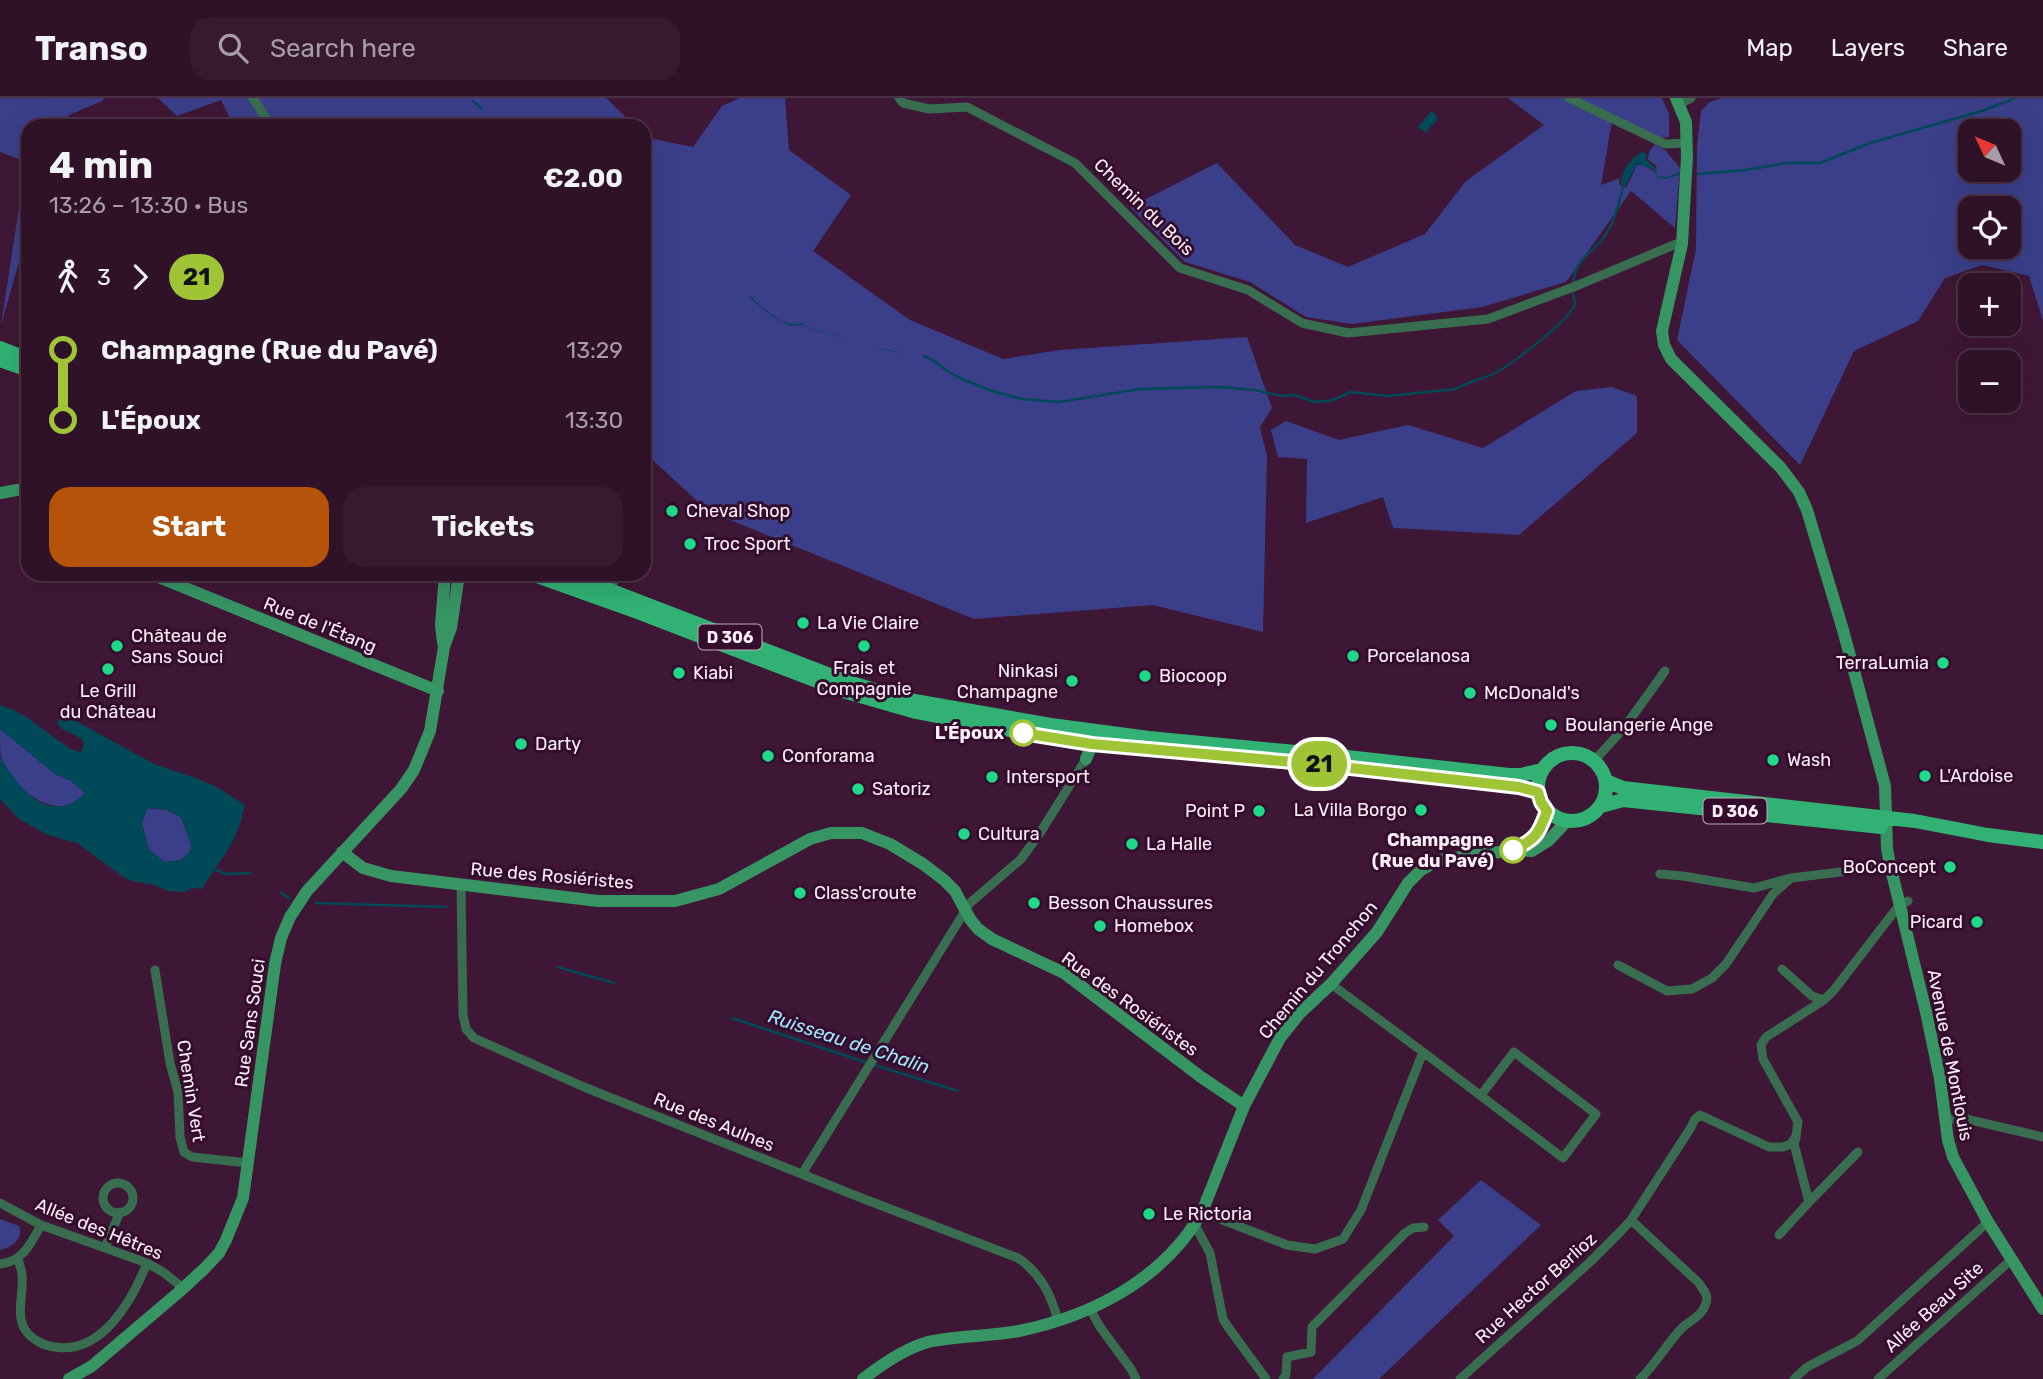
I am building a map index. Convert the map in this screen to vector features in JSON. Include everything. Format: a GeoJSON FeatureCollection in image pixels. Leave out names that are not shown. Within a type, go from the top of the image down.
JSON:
{"type":"FeatureCollection","features":[{"type":"Feature","properties":{"kind":"main road"},"geometry":{"type":"LineString","coordinates":[[0,348],[21,356]]}},
{"type":"Feature","properties":{"kind":"main road"},"geometry":{"type":"LineString","coordinates":[[0,360],[21,368]]}},
{"type":"Feature","properties":{"kind":"main road","name":"D 306"},"geometry":{"type":"LineString","coordinates":[[556,581],[610,596]]}},
{"type":"Feature","properties":{"kind":"main road","name":"D 306"},"geometry":{"type":"LineString","coordinates":[[581,581],[640,613],[777,667],[861,698],[916,712],[1023,733],[1095,738],[1519,787],[1538,792]]}},
{"type":"Feature","properties":{"kind":"main road","name":"D 306"},"geometry":{"type":"LineString","coordinates":[[1095,738],[1149,738],[1509,775],[1542,770]]}},
{"type":"Feature","properties":{"kind":"main road"},"geometry":{"type":"LineString","coordinates":[[1578,753],[1594,761],[1606,781],[1601,806],[1586,818],[1577,821],[1567,821],[1547,811],[1538,792],[1538,780],[1542,770],[1553,758],[1578,753]]}},
{"type":"Feature","properties":{"kind":"main road","name":"D 306"},"geometry":{"type":"LineString","coordinates":[[1606,781],[1623,788],[1869,821]]}},
{"type":"Feature","properties":{"kind":"main road","name":"D 306"},"geometry":{"type":"LineString","coordinates":[[1601,806],[1623,800],[1869,821]]}},
{"type":"Feature","properties":{"kind":"main road"},"geometry":{"type":"LineString","coordinates":[[1869,821],[1914,830],[1983,834]]}},
{"type":"Feature","properties":{"kind":"main road"},"geometry":{"type":"LineString","coordinates":[[1886,823],[1914,821],[2043,842]]}},
{"type":"Feature","properties":{"kind":"street"},"geometry":{"type":"LineString","coordinates":[[253,98],[266,119]]}},
{"type":"Feature","properties":{"kind":"street","name":"Chemin du Bois"},"geometry":{"type":"LineString","coordinates":[[899,98],[903,103],[929,109],[967,107],[1076,163],[1180,268],[1248,290],[1303,323],[1348,333],[1488,319],[1676,244],[1682,244]]}},
{"type":"Feature","properties":{"kind":"street"},"geometry":{"type":"LineString","coordinates":[[1569,98],[1665,144],[1687,143]]}},
{"type":"Feature","properties":{"kind":"street"},"geometry":{"type":"LineString","coordinates":[[1682,100],[1687,143],[1682,244]]}},
{"type":"Feature","properties":{"kind":"street","name":"Avenue de Montlouis"},"geometry":{"type":"LineString","coordinates":[[1682,244],[1662,331],[1664,345],[1671,359],[1782,468],[1799,492],[1820,549],[1885,786],[1890,866],[1904,903],[1953,1157],[1988,1222],[2043,1309]]}},
{"type":"Feature","properties":{"kind":"street"},"geometry":{"type":"LineString","coordinates":[[0,493],[21,489]]}},
{"type":"Feature","properties":{"kind":"street","name":"Rue de l'Étang"},"geometry":{"type":"LineString","coordinates":[[168,581],[438,691]]}},
{"type":"Feature","properties":{"kind":"street","name":"Rue Sans Souci"},"geometry":{"type":"LineString","coordinates":[[443,581],[441,625],[444,648]]}},
{"type":"Feature","properties":{"kind":"street","name":"Rue Sans Souci"},"geometry":{"type":"LineString","coordinates":[[69,1379],[113,1350],[205,1268],[219,1253],[226,1240],[243,1198],[275,964],[281,938],[290,917],[307,891],[401,789],[414,770],[430,731],[458,581]]}},
{"type":"Feature","properties":{"kind":"street"},"geometry":{"type":"LineString","coordinates":[[610,596],[614,581]]}},
{"type":"Feature","properties":{"kind":"street"},"geometry":{"type":"LineString","coordinates":[[1594,761],[1624,728],[1665,671]]}},
{"type":"Feature","properties":{"kind":"street"},"geometry":{"type":"LineString","coordinates":[[802,1174],[966,911],[975,898],[1021,859],[1086,760],[1095,738]]}},
{"type":"Feature","properties":{"kind":"street"},"geometry":{"type":"LineString","coordinates":[[1514,850],[1535,837],[1543,826],[1547,811]]}},
{"type":"Feature","properties":{"kind":"street","name":"Chemin du Tronchon"},"geometry":{"type":"LineString","coordinates":[[863,1379],[883,1364],[926,1343],[1017,1331],[1058,1321],[1090,1309],[1129,1288],[1152,1270],[1178,1246],[1202,1212],[1244,1106],[1280,1038],[1300,1013],[1331,984],[1377,932],[1408,883],[1421,870],[1439,860],[1514,850],[1532,851],[1548,841],[1567,821]]}},
{"type":"Feature","properties":{"kind":"street","name":"Rue des Rosiéristes"},"geometry":{"type":"LineString","coordinates":[[342,852],[363,868],[378,873],[461,886],[490,887],[598,901],[675,901],[719,889],[810,839],[847,831],[862,833],[890,844],[922,864],[955,891],[978,929],[992,939],[1064,973],[1212,1085],[1244,1106]]}},
{"type":"Feature","properties":{"kind":"street"},"geometry":{"type":"LineString","coordinates":[[1660,874],[1754,888],[1791,878],[1890,866]]}},
{"type":"Feature","properties":{"kind":"street"},"geometry":{"type":"LineString","coordinates":[[1618,965],[1667,991],[1692,989],[1712,978],[1726,964],[1773,894],[1791,878]]}},
{"type":"Feature","properties":{"kind":"street","name":"Rue des Aulnes"},"geometry":{"type":"LineString","coordinates":[[461,886],[463,1016],[466,1029],[474,1038],[584,1087],[1017,1258],[1030,1266],[1041,1278],[1058,1321]]}},
{"type":"Feature","properties":{"kind":"street"},"geometry":{"type":"LineString","coordinates":[[1809,1202],[1794,1144],[1798,1122],[1763,1059],[1761,1045],[1766,1037],[1824,999],[1904,903]]}},
{"type":"Feature","properties":{"kind":"street"},"geometry":{"type":"LineString","coordinates":[[1782,969],[1812,996],[1824,999]]}},
{"type":"Feature","properties":{"kind":"street","name":"Chemin Vert"},"geometry":{"type":"LineString","coordinates":[[155,970],[170,1063],[178,1092],[180,1137],[184,1152],[192,1157],[248,1163]]}},
{"type":"Feature","properties":{"kind":"street"},"geometry":{"type":"LineString","coordinates":[[1331,984],[1563,1158],[1596,1114],[1514,1052],[1481,1095]]}},
{"type":"Feature","properties":{"kind":"street"},"geometry":{"type":"LineString","coordinates":[[1202,1212],[1287,1245],[1315,1249],[1343,1239],[1361,1210],[1423,1052]]}},
{"type":"Feature","properties":{"kind":"street","name":"Rue Hector Berlioz"},"geometry":{"type":"LineString","coordinates":[[1460,1379],[1590,1262],[1631,1220],[1700,1115],[1769,1147],[1791,1144],[1797,1136]]}},
{"type":"Feature","properties":{"kind":"street"},"geometry":{"type":"LineString","coordinates":[[1945,1119],[1966,1119],[2043,1137]]}},
{"type":"Feature","properties":{"kind":"street"},"geometry":{"type":"LineString","coordinates":[[1779,1235],[1858,1152]]}},
{"type":"Feature","properties":{"kind":"street","name":"Allée des Hêtres"},"geometry":{"type":"LineString","coordinates":[[0,1203],[41,1225],[147,1263],[183,1288]]}},
{"type":"Feature","properties":{"kind":"street"},"geometry":{"type":"LineString","coordinates":[[105,1247],[120,1212]]}},
{"type":"Feature","properties":{"kind":"street"},"geometry":{"type":"LineString","coordinates":[[1631,1220],[1699,1283],[1707,1294],[1701,1314],[1677,1333],[1654,1366],[1640,1379]]}},
{"type":"Feature","properties":{"kind":"street"},"geometry":{"type":"LineString","coordinates":[[1794,1379],[1807,1367],[1857,1341],[1988,1222]]}},
{"type":"Feature","properties":{"kind":"street"},"geometry":{"type":"LineString","coordinates":[[1195,1224],[1210,1253],[1223,1319],[1266,1379]]}},
{"type":"Feature","properties":{"kind":"street"},"geometry":{"type":"LineString","coordinates":[[0,1264],[18,1259],[27,1250],[41,1225]]}},
{"type":"Feature","properties":{"kind":"street"},"geometry":{"type":"LineString","coordinates":[[1283,1379],[1286,1375],[1287,1357],[1311,1352],[1312,1327],[1405,1233],[1413,1228],[1424,1227]]}},
{"type":"Feature","properties":{"kind":"street"},"geometry":{"type":"LineString","coordinates":[[18,1259],[22,1275],[23,1327],[30,1336],[46,1346],[66,1349],[84,1344],[118,1318],[139,1283],[147,1263]]}},
{"type":"Feature","properties":{"kind":"street","name":"Allée Beau Site"},"geometry":{"type":"LineString","coordinates":[[1878,1379],[2012,1259]]}},
{"type":"Feature","properties":{"kind":"street"},"geometry":{"type":"LineString","coordinates":[[1090,1309],[1136,1379]]}},
{"type":"Feature","properties":{"kind":"shaded area"},"geometry":{"type":"Polygon","coordinates":[[[0,98],[104,98],[69,115],[67,119],[21,119],[21,160],[0,152],[0,98]]]}},
{"type":"Feature","properties":{"kind":"shaded area"},"geometry":{"type":"Polygon","coordinates":[[[158,98],[606,98],[628,119],[230,119],[221,100],[177,116],[158,98]]]}},
{"type":"Feature","properties":{"kind":"shaded area"},"geometry":{"type":"Polygon","coordinates":[[[740,98],[785,98],[789,150],[851,195],[813,251],[910,320],[1003,359],[1060,350],[1247,337],[1272,408],[1260,427],[1267,457],[1263,632],[1153,605],[974,619],[708,511],[651,458],[651,139],[693,147],[722,106],[740,98]]]}},
{"type":"Feature","properties":{"kind":"shaded area"},"geometry":{"type":"Polygon","coordinates":[[[1508,98],[1662,98],[1669,114],[1669,137],[1659,138],[1613,115],[1601,185],[1620,178],[1619,184],[1626,188],[1637,165],[1654,171],[1657,166],[1648,160],[1649,152],[1655,144],[1665,150],[1680,168],[1675,228],[1631,191],[1566,282],[1482,307],[1352,324],[1306,317],[1250,282],[1185,262],[1130,207],[1217,163],[1295,245],[1348,267],[1425,234],[1466,181],[1544,125],[1508,98]]]}},
{"type":"Feature","properties":{"kind":"shaded area"},"geometry":{"type":"Polygon","coordinates":[[[1722,98],[2043,98],[2043,321],[2029,276],[1982,265],[1945,278],[1918,321],[1854,351],[1800,465],[1677,340],[1696,249],[1697,146],[1701,111],[1710,102],[1722,98]]]}},
{"type":"Feature","properties":{"kind":"shaded area"},"geometry":{"type":"Polygon","coordinates":[[[21,195],[21,255],[1,325],[21,195]]]}},
{"type":"Feature","properties":{"kind":"shaded area"},"geometry":{"type":"Polygon","coordinates":[[[1612,387],[1637,396],[1637,433],[1519,535],[1393,528],[1383,497],[1306,523],[1307,459],[1278,457],[1271,430],[1286,421],[1339,440],[1408,425],[1483,448],[1576,391],[1612,387]]]}},
{"type":"Feature","properties":{"kind":"shaded area"},"geometry":{"type":"Polygon","coordinates":[[[0,729],[55,774],[71,781],[85,793],[67,806],[46,804],[36,799],[18,785],[5,766],[1,757],[0,729]]]}},
{"type":"Feature","properties":{"kind":"shaded area"},"geometry":{"type":"Polygon","coordinates":[[[147,808],[167,810],[181,817],[191,845],[189,853],[181,860],[165,862],[150,851],[142,823],[147,808]]]}},
{"type":"Feature","properties":{"kind":"shaded area"},"geometry":{"type":"Polygon","coordinates":[[[1481,1180],[1541,1225],[1379,1379],[1313,1379],[1454,1236],[1438,1220],[1481,1180]]]}},
{"type":"Feature","properties":{"kind":"shaded area"},"geometry":{"type":"Polygon","coordinates":[[[0,1219],[19,1226],[20,1235],[16,1242],[0,1250],[0,1219]]]}},
{"type":"Feature","properties":{"kind":"water"},"geometry":{"type":"Polygon","coordinates":[[[1430,112],[1435,113],[1438,119],[1425,133],[1418,127],[1430,112]]]}},
{"type":"Feature","properties":{"kind":"water"},"geometry":{"type":"Polygon","coordinates":[[[1642,152],[1647,154],[1646,160],[1656,168],[1657,176],[1668,177],[1679,172],[1679,175],[1666,179],[1657,177],[1653,169],[1637,164],[1625,187],[1621,184],[1625,170],[1642,152]]]}},
{"type":"Feature","properties":{"kind":"water"},"geometry":{"type":"Polygon","coordinates":[[[749,295],[780,320],[802,323],[847,339],[809,328],[803,325],[791,326],[773,317],[749,295]]]}},
{"type":"Feature","properties":{"kind":"water"},"geometry":{"type":"Polygon","coordinates":[[[0,705],[28,718],[70,749],[81,752],[84,745],[82,739],[57,723],[60,716],[67,716],[154,764],[215,786],[245,805],[238,829],[202,889],[168,891],[155,885],[132,881],[77,843],[48,835],[19,819],[0,799],[0,756],[25,791],[47,805],[72,803],[85,793],[71,781],[55,774],[0,729],[0,705]],[[147,809],[142,823],[150,851],[165,862],[181,860],[189,853],[191,845],[181,817],[167,810],[147,809]]]}},
{"type":"Feature","properties":{"kind":"waterway"},"geometry":{"type":"LineString","coordinates":[[1698,174],[1787,163],[1820,163],[1870,143],[1982,111],[2015,98]]}},
{"type":"Feature","properties":{"kind":"waterway"},"geometry":{"type":"LineString","coordinates":[[473,101],[481,108]]}},
{"type":"Feature","properties":{"kind":"waterway"},"geometry":{"type":"LineString","coordinates":[[1573,284],[1578,266],[1611,226],[1624,184]]}},
{"type":"Feature","properties":{"kind":"waterway"},"geometry":{"type":"LineString","coordinates":[[924,356],[962,379],[1022,399],[1059,402],[1140,389],[1219,387],[1255,390],[1281,396],[1294,395],[1315,402],[1333,400],[1351,392],[1388,396],[1456,389],[1497,372],[1564,320],[1575,304],[1573,293]]}},
{"type":"Feature","properties":{"kind":"waterway"},"geometry":{"type":"LineString","coordinates":[[213,869],[227,874],[250,873]]}},
{"type":"Feature","properties":{"kind":"waterway","name":"Ruisseau de Chalin"},"geometry":{"type":"LineString","coordinates":[[281,893],[289,898]]}},
{"type":"Feature","properties":{"kind":"waterway","name":"Ruisseau de Chalin"},"geometry":{"type":"LineString","coordinates":[[315,903],[446,907]]}},
{"type":"Feature","properties":{"kind":"waterway","name":"Ruisseau de Chalin"},"geometry":{"type":"LineString","coordinates":[[558,967],[614,983]]}},
{"type":"Feature","properties":{"kind":"waterway","name":"Ruisseau de Chalin"},"geometry":{"type":"LineString","coordinates":[[732,1018],[868,1063]]}},
{"type":"Feature","properties":{"kind":"waterway","name":"Ruisseau de Chalin"},"geometry":{"type":"LineString","coordinates":[[874,1065],[958,1091]]}},
{"type":"Feature","properties":{"kind":"bus line","name":"21"},"geometry":{"type":"LineString","coordinates":[[1023,733],[1072,742],[1315,764],[1519,787],[1538,792],[1547,811],[1543,826],[1535,837],[1513,850]]}},
{"type":"Feature","properties":{"kind":"place","name":"Cheval Shop"},"geometry":{"type":"Point","coordinates":[672,511]}},
{"type":"Feature","properties":{"kind":"place","name":"Troc Sport"},"geometry":{"type":"Point","coordinates":[690,544]}},
{"type":"Feature","properties":{"kind":"place","name":"La Vie Claire"},"geometry":{"type":"Point","coordinates":[803,623]}},
{"type":"Feature","properties":{"kind":"place","name":"Château de Sans Souci"},"geometry":{"type":"Point","coordinates":[117,646]}},
{"type":"Feature","properties":{"kind":"place","name":"Frais et Compagnie"},"geometry":{"type":"Point","coordinates":[864,646]}},
{"type":"Feature","properties":{"kind":"place","name":"Porcelanosa"},"geometry":{"type":"Point","coordinates":[1353,656]}},
{"type":"Feature","properties":{"kind":"place","name":"TerraLumia"},"geometry":{"type":"Point","coordinates":[1943,663]}},
{"type":"Feature","properties":{"kind":"place","name":"Le Grill du Château"},"geometry":{"type":"Point","coordinates":[108,669]}},
{"type":"Feature","properties":{"kind":"place","name":"Kiabi"},"geometry":{"type":"Point","coordinates":[679,673]}},
{"type":"Feature","properties":{"kind":"place","name":"Biocoop"},"geometry":{"type":"Point","coordinates":[1145,676]}},
{"type":"Feature","properties":{"kind":"place","name":"Ninkasi Champagne"},"geometry":{"type":"Point","coordinates":[1072,681]}},
{"type":"Feature","properties":{"kind":"place","name":"McDonald's"},"geometry":{"type":"Point","coordinates":[1470,693]}},
{"type":"Feature","properties":{"kind":"place","name":"Boulangerie Ange"},"geometry":{"type":"Point","coordinates":[1551,725]}},
{"type":"Feature","properties":{"kind":"place","name":"L'Époux"},"geometry":{"type":"Point","coordinates":[1023,733]}},
{"type":"Feature","properties":{"kind":"place","name":"Darty"},"geometry":{"type":"Point","coordinates":[521,744]}},
{"type":"Feature","properties":{"kind":"place","name":"Conforama"},"geometry":{"type":"Point","coordinates":[768,756]}},
{"type":"Feature","properties":{"kind":"place","name":"Wash"},"geometry":{"type":"Point","coordinates":[1773,760]}},
{"type":"Feature","properties":{"kind":"place","name":"L'Ardoise"},"geometry":{"type":"Point","coordinates":[1925,776]}},
{"type":"Feature","properties":{"kind":"place","name":"Intersport"},"geometry":{"type":"Point","coordinates":[992,777]}},
{"type":"Feature","properties":{"kind":"place","name":"Satoriz"},"geometry":{"type":"Point","coordinates":[858,789]}},
{"type":"Feature","properties":{"kind":"place","name":"La Villa Borgo"},"geometry":{"type":"Point","coordinates":[1421,810]}},
{"type":"Feature","properties":{"kind":"place","name":"Point P"},"geometry":{"type":"Point","coordinates":[1259,811]}},
{"type":"Feature","properties":{"kind":"place","name":"Cultura"},"geometry":{"type":"Point","coordinates":[964,834]}},
{"type":"Feature","properties":{"kind":"place","name":"La Halle"},"geometry":{"type":"Point","coordinates":[1132,844]}},
{"type":"Feature","properties":{"kind":"place","name":"Champagne (Rue du Pavé)"},"geometry":{"type":"Point","coordinates":[1513,850]}},
{"type":"Feature","properties":{"kind":"place","name":"BoConcept"},"geometry":{"type":"Point","coordinates":[1950,867]}},
{"type":"Feature","properties":{"kind":"place","name":"Class'croute"},"geometry":{"type":"Point","coordinates":[800,893]}},
{"type":"Feature","properties":{"kind":"place","name":"Besson Chaussures"},"geometry":{"type":"Point","coordinates":[1034,903]}},
{"type":"Feature","properties":{"kind":"place","name":"Picard"},"geometry":{"type":"Point","coordinates":[1977,922]}},
{"type":"Feature","properties":{"kind":"place","name":"Homebox"},"geometry":{"type":"Point","coordinates":[1100,926]}},
{"type":"Feature","properties":{"kind":"place","name":"Le Rictoria"},"geometry":{"type":"Point","coordinates":[1149,1214]}}]}
